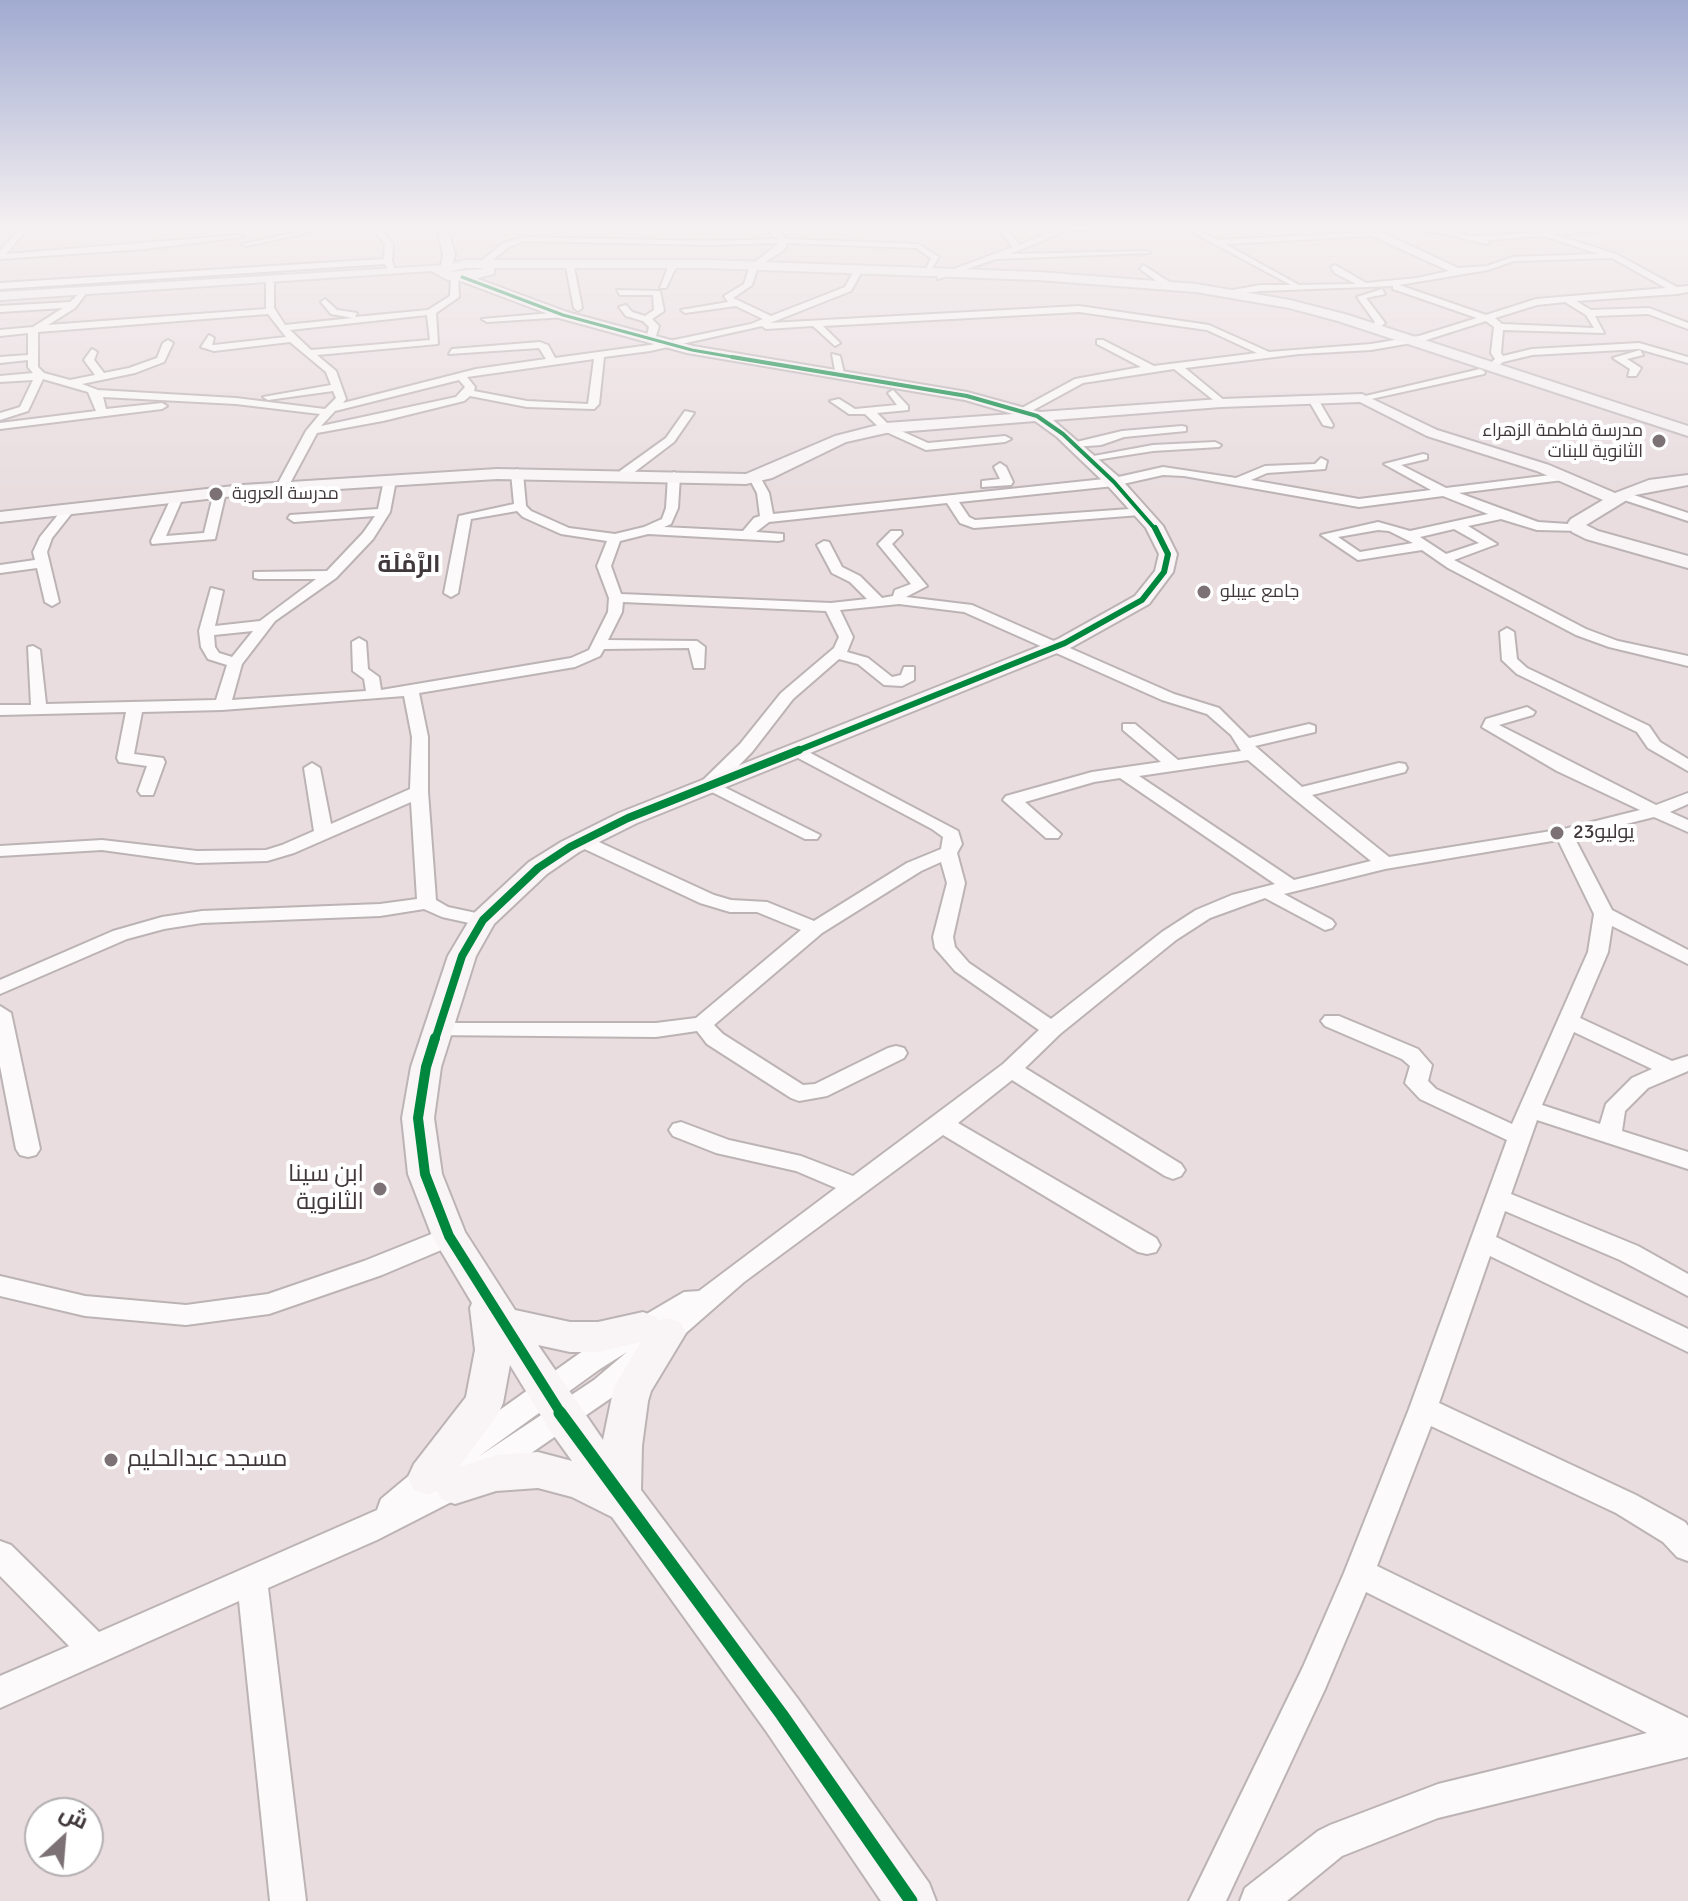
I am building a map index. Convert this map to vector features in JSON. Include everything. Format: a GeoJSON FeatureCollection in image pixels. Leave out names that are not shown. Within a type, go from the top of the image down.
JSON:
{"type":"FeatureCollection","features":[{"type":"Feature","properties":{"kind":"main road"},"geometry":{"type":"LineString","coordinates":[[1298,315],[1365,340],[1490,367],[1688,439]]}},
{"type":"Feature","properties":{"kind":"main road"},"geometry":{"type":"LineString","coordinates":[[1312,315],[1365,340],[1404,339],[1688,431]]}},
{"type":"Feature","properties":{"kind":"main road"},"geometry":{"type":"LineString","coordinates":[[1404,339],[1424,353]]}},
{"type":"Feature","properties":{"kind":"street"},"geometry":{"type":"LineString","coordinates":[[33,331],[57,315]]}},
{"type":"Feature","properties":{"kind":"street"},"geometry":{"type":"LineString","coordinates":[[0,333],[211,315]]}},
{"type":"Feature","properties":{"kind":"street"},"geometry":{"type":"LineString","coordinates":[[273,315],[292,339],[331,371],[341,399],[312,431],[282,487]]}},
{"type":"Feature","properties":{"kind":"street"},"geometry":{"type":"LineString","coordinates":[[343,315],[355,318]]}},
{"type":"Feature","properties":{"kind":"street"},"geometry":{"type":"LineString","coordinates":[[282,328],[397,315]]}},
{"type":"Feature","properties":{"kind":"street"},"geometry":{"type":"LineString","coordinates":[[309,353],[435,342],[431,315]]}},
{"type":"Feature","properties":{"kind":"street"},"geometry":{"type":"LineString","coordinates":[[487,319],[563,315],[726,357],[967,396],[1031,414],[1081,451],[1114,482],[1160,535],[1168,554],[1164,572],[1142,600],[1055,647],[628,818],[538,868],[483,920],[462,956],[435,1030],[418,1118],[425,1174],[449,1236],[555,1405],[782,1715],[911,1901]]}},
{"type":"Feature","properties":{"kind":"street"},"geometry":{"type":"LineString","coordinates":[[631,315],[646,319],[656,330],[651,340]]}},
{"type":"Feature","properties":{"kind":"street"},"geometry":{"type":"LineString","coordinates":[[646,319],[653,315]]}},
{"type":"Feature","properties":{"kind":"street"},"geometry":{"type":"LineString","coordinates":[[759,315],[769,319]]}},
{"type":"Feature","properties":{"kind":"street"},"geometry":{"type":"LineString","coordinates":[[754,326],[780,315]]}},
{"type":"Feature","properties":{"kind":"street"},"geometry":{"type":"LineString","coordinates":[[867,315],[876,320]]}},
{"type":"Feature","properties":{"kind":"street"},"geometry":{"type":"LineString","coordinates":[[33,331],[33,371],[96,393],[329,410],[461,376],[669,344],[754,326],[990,315]]}},
{"type":"Feature","properties":{"kind":"street"},"geometry":{"type":"LineString","coordinates":[[1123,315],[1209,328],[1268,354]]}},
{"type":"Feature","properties":{"kind":"street"},"geometry":{"type":"LineString","coordinates":[[1031,414],[1079,381],[1150,368],[1365,340],[1379,325],[1375,315]]}},
{"type":"Feature","properties":{"kind":"street"},"geometry":{"type":"LineString","coordinates":[[1478,315],[1495,321],[1499,327],[1496,353],[1490,367]]}},
{"type":"Feature","properties":{"kind":"street"},"geometry":{"type":"LineString","coordinates":[[1404,339],[1493,315]]}},
{"type":"Feature","properties":{"kind":"street"},"geometry":{"type":"LineString","coordinates":[[1499,327],[1601,331],[1590,315]]}},
{"type":"Feature","properties":{"kind":"street"},"geometry":{"type":"LineString","coordinates":[[1659,315],[1688,326]]}},
{"type":"Feature","properties":{"kind":"street"},"geometry":{"type":"LineString","coordinates":[[815,323],[835,343]]}},
{"type":"Feature","properties":{"kind":"street"},"geometry":{"type":"LineString","coordinates":[[209,338],[206,347],[209,348],[292,339]]}},
{"type":"Feature","properties":{"kind":"street"},"geometry":{"type":"LineString","coordinates":[[1100,342],[1150,368]]}},
{"type":"Feature","properties":{"kind":"street"},"geometry":{"type":"LineString","coordinates":[[71,383],[131,371],[161,360],[168,343]]}},
{"type":"Feature","properties":{"kind":"street"},"geometry":{"type":"LineString","coordinates":[[452,352],[540,345],[545,347],[552,361]]}},
{"type":"Feature","properties":{"kind":"street"},"geometry":{"type":"LineString","coordinates":[[0,517],[220,492],[517,473],[755,478],[841,439],[886,428],[1031,414],[1362,398],[1550,350],[1639,346],[1688,360]]}},
{"type":"Feature","properties":{"kind":"street"},"geometry":{"type":"LineString","coordinates":[[1632,374],[1636,368],[1618,358],[1660,350]]}},
{"type":"Feature","properties":{"kind":"street"},"geometry":{"type":"LineString","coordinates":[[92,352],[89,360],[101,377]]}},
{"type":"Feature","properties":{"kind":"street"},"geometry":{"type":"LineString","coordinates":[[312,431],[454,401],[468,393],[527,404],[590,407],[594,404],[599,355]]}},
{"type":"Feature","properties":{"kind":"street"},"geometry":{"type":"LineString","coordinates":[[835,356],[841,376]]}},
{"type":"Feature","properties":{"kind":"street"},"geometry":{"type":"LineString","coordinates":[[0,360],[33,357]]}},
{"type":"Feature","properties":{"kind":"street"},"geometry":{"type":"LineString","coordinates":[[1175,365],[1221,403]]}},
{"type":"Feature","properties":{"kind":"street"},"geometry":{"type":"LineString","coordinates":[[0,379],[40,375]]}},
{"type":"Feature","properties":{"kind":"street"},"geometry":{"type":"LineString","coordinates":[[0,417],[24,409],[40,375]]}},
{"type":"Feature","properties":{"kind":"street"},"geometry":{"type":"LineString","coordinates":[[461,376],[470,387],[468,393]]}},
{"type":"Feature","properties":{"kind":"street"},"geometry":{"type":"LineString","coordinates":[[236,401],[337,387]]}},
{"type":"Feature","properties":{"kind":"street"},"geometry":{"type":"LineString","coordinates":[[96,393],[102,413]]}},
{"type":"Feature","properties":{"kind":"street"},"geometry":{"type":"LineString","coordinates":[[835,401],[849,411],[904,408],[893,393]]}},
{"type":"Feature","properties":{"kind":"street"},"geometry":{"type":"LineString","coordinates":[[1362,398],[1432,433],[1517,458],[1618,497],[1688,517]]}},
{"type":"Feature","properties":{"kind":"street"},"geometry":{"type":"LineString","coordinates":[[0,426],[214,400]]}},
{"type":"Feature","properties":{"kind":"street"},"geometry":{"type":"LineString","coordinates":[[1314,401],[1328,425]]}},
{"type":"Feature","properties":{"kind":"street"},"geometry":{"type":"LineString","coordinates":[[869,412],[886,428],[916,444],[931,448],[1005,439]]}},
{"type":"Feature","properties":{"kind":"street"},"geometry":{"type":"LineString","coordinates":[[624,474],[670,440],[689,413]]}},
{"type":"Feature","properties":{"kind":"street"},"geometry":{"type":"LineString","coordinates":[[1081,451],[1122,434],[1182,429]]}},
{"type":"Feature","properties":{"kind":"street"},"geometry":{"type":"LineString","coordinates":[[1081,451],[1215,445]]}},
{"type":"Feature","properties":{"kind":"street"},"geometry":{"type":"LineString","coordinates":[[1423,457],[1390,464],[1447,493],[1501,515],[1537,526],[1578,528],[1609,541],[1688,562]]}},
{"type":"Feature","properties":{"kind":"street"},"geometry":{"type":"LineString","coordinates":[[1236,482],[1265,470],[1321,467],[1321,461]]}},
{"type":"Feature","properties":{"kind":"street"},"geometry":{"type":"LineString","coordinates":[[745,537],[758,521],[767,518],[1005,483],[1008,480],[1000,467]]}},
{"type":"Feature","properties":{"kind":"street"},"geometry":{"type":"LineString","coordinates":[[948,491],[1114,482],[1174,470],[1359,503],[1563,476]]}},
{"type":"Feature","properties":{"kind":"street"},"geometry":{"type":"LineString","coordinates":[[517,473],[520,507]]}},
{"type":"Feature","properties":{"kind":"street"},"geometry":{"type":"LineString","coordinates":[[451,593],[465,516],[520,507],[538,520],[566,531],[615,538],[648,530],[670,517],[674,476]]}},
{"type":"Feature","properties":{"kind":"street"},"geometry":{"type":"LineString","coordinates":[[755,478],[762,489],[767,518]]}},
{"type":"Feature","properties":{"kind":"street"},"geometry":{"type":"LineString","coordinates":[[222,705],[235,663],[274,613],[331,575],[362,544],[384,512],[390,480]]}},
{"type":"Feature","properties":{"kind":"street"},"geometry":{"type":"LineString","coordinates":[[1578,528],[1577,523],[1618,497],[1649,485],[1688,480]]}},
{"type":"Feature","properties":{"kind":"street"},"geometry":{"type":"LineString","coordinates":[[948,491],[964,520],[974,524],[1140,511]]}},
{"type":"Feature","properties":{"kind":"street"},"geometry":{"type":"LineString","coordinates":[[177,497],[157,541],[210,536],[220,492]]}},
{"type":"Feature","properties":{"kind":"street"},"geometry":{"type":"LineString","coordinates":[[52,602],[42,563],[42,545],[69,509]]}},
{"type":"Feature","properties":{"kind":"street"},"geometry":{"type":"LineString","coordinates":[[294,518],[384,512]]}},
{"type":"Feature","properties":{"kind":"street"},"geometry":{"type":"LineString","coordinates":[[1409,535],[1501,515]]}},
{"type":"Feature","properties":{"kind":"street"},"geometry":{"type":"LineString","coordinates":[[1443,559],[1490,544],[1456,525]]}},
{"type":"Feature","properties":{"kind":"street"},"geometry":{"type":"LineString","coordinates":[[1421,546],[1358,556],[1326,537],[1378,526],[1409,535],[1443,559],[1598,640],[1688,661]]}},
{"type":"Feature","properties":{"kind":"street"},"geometry":{"type":"LineString","coordinates":[[648,530],[778,537]]}},
{"type":"Feature","properties":{"kind":"street"},"geometry":{"type":"LineString","coordinates":[[896,534],[885,544],[920,586],[900,593],[899,600]]}},
{"type":"Feature","properties":{"kind":"street"},"geometry":{"type":"LineString","coordinates":[[0,710],[222,705],[374,695],[575,662],[595,653],[615,612],[616,598],[604,566],[615,538]]}},
{"type":"Feature","properties":{"kind":"street"},"geometry":{"type":"LineString","coordinates":[[824,545],[837,570],[855,579],[877,601]]}},
{"type":"Feature","properties":{"kind":"street"},"geometry":{"type":"LineString","coordinates":[[0,569],[42,563]]}},
{"type":"Feature","properties":{"kind":"street"},"geometry":{"type":"LineString","coordinates":[[259,575],[331,575]]}},
{"type":"Feature","properties":{"kind":"street"},"geometry":{"type":"LineString","coordinates":[[216,591],[206,631],[211,653],[235,663]]}},
{"type":"Feature","properties":{"kind":"street"},"geometry":{"type":"LineString","coordinates":[[616,598],[831,607],[899,600],[967,608],[1168,697],[1205,707],[1298,793],[1385,863]]}},
{"type":"Feature","properties":{"kind":"street"},"geometry":{"type":"LineString","coordinates":[[709,784],[746,748],[787,696],[838,654],[846,637],[831,607]]}},
{"type":"Feature","properties":{"kind":"street"},"geometry":{"type":"LineString","coordinates":[[206,631],[265,625]]}},
{"type":"Feature","properties":{"kind":"street"},"geometry":{"type":"LineString","coordinates":[[1507,632],[1510,660],[1522,671],[1643,729],[1654,745],[1688,766]]}},
{"type":"Feature","properties":{"kind":"street"},"geometry":{"type":"LineString","coordinates":[[359,642],[361,671],[372,680],[374,695]]}},
{"type":"Feature","properties":{"kind":"street"},"geometry":{"type":"LineString","coordinates":[[600,645],[692,644],[698,647],[699,665]]}},
{"type":"Feature","properties":{"kind":"street"},"geometry":{"type":"LineString","coordinates":[[33,650],[39,708]]}},
{"type":"Feature","properties":{"kind":"street"},"geometry":{"type":"LineString","coordinates":[[838,654],[863,661],[889,682],[909,677],[909,670]]}},
{"type":"Feature","properties":{"kind":"street"},"geometry":{"type":"LineString","coordinates":[[411,691],[420,737],[419,792],[427,903]]}},
{"type":"Feature","properties":{"kind":"street"},"geometry":{"type":"LineString","coordinates":[[135,707],[125,758],[157,762],[147,791]]}},
{"type":"Feature","properties":{"kind":"street"},"geometry":{"type":"LineString","coordinates":[[1527,712],[1492,722],[1490,727],[1688,827]]}},
{"type":"Feature","properties":{"kind":"street"},"geometry":{"type":"LineString","coordinates":[[1129,727],[1175,766]]}},
{"type":"Feature","properties":{"kind":"street"},"geometry":{"type":"LineString","coordinates":[[1052,834],[1012,800],[1092,777],[1175,766],[1249,749],[1309,729]]}},
{"type":"Feature","properties":{"kind":"street"},"geometry":{"type":"LineString","coordinates":[[435,1030],[656,1030],[702,1024],[815,929],[914,867],[948,853],[953,844],[952,835],[938,825],[793,751]]}},
{"type":"Feature","properties":{"kind":"street"},"geometry":{"type":"LineString","coordinates":[[312,768],[323,832]]}},
{"type":"Feature","properties":{"kind":"street"},"geometry":{"type":"LineString","coordinates":[[1298,793],[1399,768]]}},
{"type":"Feature","properties":{"kind":"street"},"geometry":{"type":"LineString","coordinates":[[1124,773],[1290,886]]}},
{"type":"Feature","properties":{"kind":"street"},"geometry":{"type":"LineString","coordinates":[[709,784],[811,835]]}},
{"type":"Feature","properties":{"kind":"street"},"geometry":{"type":"LineString","coordinates":[[0,851],[102,845],[197,857],[279,852],[419,792]]}},
{"type":"Feature","properties":{"kind":"street"},"geometry":{"type":"LineString","coordinates":[[0,1692],[366,1530],[555,1405],[604,1388],[655,1330],[942,1124],[1011,1069],[1052,1029],[1169,936],[1203,914],[1239,899],[1385,863],[1564,834],[1655,812],[1688,798]]}},
{"type":"Feature","properties":{"kind":"street"},"geometry":{"type":"LineString","coordinates":[[1207,1901],[1314,1678],[1359,1573],[1423,1409],[1529,1109],[1598,952],[1604,914],[1564,834]]}},
{"type":"Feature","properties":{"kind":"street"},"geometry":{"type":"LineString","coordinates":[[582,841],[707,899],[730,906],[760,906],[815,929]]}},
{"type":"Feature","properties":{"kind":"street"},"geometry":{"type":"LineString","coordinates":[[948,853],[956,883],[943,937],[950,957],[1052,1029]]}},
{"type":"Feature","properties":{"kind":"street"},"geometry":{"type":"LineString","coordinates":[[1267,892],[1325,924]]}},
{"type":"Feature","properties":{"kind":"street"},"geometry":{"type":"LineString","coordinates":[[0,988],[120,935],[162,923],[202,917],[380,910],[427,903],[452,914],[483,920]]}},
{"type":"Feature","properties":{"kind":"street"},"geometry":{"type":"LineString","coordinates":[[1604,914],[1688,958]]}},
{"type":"Feature","properties":{"kind":"street"},"geometry":{"type":"LineString","coordinates":[[0,1013],[28,1149]]}},
{"type":"Feature","properties":{"kind":"street"},"geometry":{"type":"LineString","coordinates":[[1567,1020],[1680,1066]]}},
{"type":"Feature","properties":{"kind":"street"},"geometry":{"type":"LineString","coordinates":[[1332,1021],[1410,1054],[1421,1065],[1416,1083],[1428,1094],[1519,1136]]}},
{"type":"Feature","properties":{"kind":"street"},"geometry":{"type":"LineString","coordinates":[[702,1024],[715,1039],[777,1082],[799,1093],[819,1091],[896,1053]]}},
{"type":"Feature","properties":{"kind":"street"},"geometry":{"type":"LineString","coordinates":[[1610,1135],[1614,1109],[1640,1083],[1680,1066]]}},
{"type":"Feature","properties":{"kind":"street"},"geometry":{"type":"LineString","coordinates":[[1011,1069],[1173,1170]]}},
{"type":"Feature","properties":{"kind":"street"},"geometry":{"type":"LineString","coordinates":[[1529,1109],[1688,1161]]}},
{"type":"Feature","properties":{"kind":"street"},"geometry":{"type":"LineString","coordinates":[[942,1124],[1147,1245]]}},
{"type":"Feature","properties":{"kind":"street"},"geometry":{"type":"LineString","coordinates":[[681,1130],[724,1147],[801,1164],[856,1187]]}},
{"type":"Feature","properties":{"kind":"street"},"geometry":{"type":"LineString","coordinates":[[1497,1198],[1629,1253],[1688,1286]]}},
{"type":"Feature","properties":{"kind":"street"},"geometry":{"type":"LineString","coordinates":[[0,1286],[85,1306],[186,1315],[269,1304],[373,1268],[449,1236]]}},
{"type":"Feature","properties":{"kind":"street"},"geometry":{"type":"LineString","coordinates":[[1481,1241],[1688,1341]]}},
{"type":"Feature","properties":{"kind":"street"},"geometry":{"type":"LineString","coordinates":[[494,1308],[570,1337],[655,1330]]}},
{"type":"Feature","properties":{"kind":"street"},"geometry":{"type":"LineString","coordinates":[[441,1482],[484,1403],[494,1350],[494,1308]]}},
{"type":"Feature","properties":{"kind":"street"},"geometry":{"type":"LineString","coordinates":[[625,1500],[622,1446],[629,1401],[655,1330]]}},
{"type":"Feature","properties":{"kind":"street"},"geometry":{"type":"LineString","coordinates":[[1423,1409],[1626,1504],[1674,1532],[1688,1547]]}},
{"type":"Feature","properties":{"kind":"street"},"geometry":{"type":"LineString","coordinates":[[441,1482],[538,1470],[580,1481],[625,1500]]}},
{"type":"Feature","properties":{"kind":"street"},"geometry":{"type":"LineString","coordinates":[[0,1555],[96,1651]]}},
{"type":"Feature","properties":{"kind":"street"},"geometry":{"type":"LineString","coordinates":[[1359,1573],[1688,1738]]}},
{"type":"Feature","properties":{"kind":"street"},"geometry":{"type":"LineString","coordinates":[[252,1582],[288,1901]]}},
{"type":"Feature","properties":{"kind":"street"},"geometry":{"type":"LineString","coordinates":[[1258,1901],[1330,1843],[1438,1801],[1688,1738]]}},
{"type":"Feature","properties":{"kind":"cycle path"},"geometry":{"type":"LineString","coordinates":[[562,315],[692,350],[967,396],[1037,416],[1063,434],[1114,482],[1154,526],[1168,554],[1164,572],[1142,600],[1065,643],[628,818],[570,847],[538,868],[483,920],[462,956],[426,1067],[418,1118],[425,1174],[449,1236],[563,1417],[782,1715],[911,1901]]}},
{"type":"Feature","properties":{"kind":"place","name":"مدرسة فاطمة الزهراء الثانوية للبنات"},"geometry":{"type":"Point","coordinates":[1659,441]}},
{"type":"Feature","properties":{"kind":"place","name":"مدرسة العروبة"},"geometry":{"type":"Point","coordinates":[216,494]}},
{"type":"Feature","properties":{"kind":"place","name":"جامع عيبلو"},"geometry":{"type":"Point","coordinates":[1204,592]}},
{"type":"Feature","properties":{"kind":"place","name":"23يوليو"},"geometry":{"type":"Point","coordinates":[1557,833]}},
{"type":"Feature","properties":{"kind":"place","name":"ابن سينا الثانوية"},"geometry":{"type":"Point","coordinates":[380,1189]}},
{"type":"Feature","properties":{"kind":"place","name":"مسجد عبدالحليم"},"geometry":{"type":"Point","coordinates":[111,1460]}},
{"type":"Feature","properties":{"kind":"district","name":"الرَّمْلَة"},"geometry":{"type":"Point","coordinates":[409,566]}}]}
